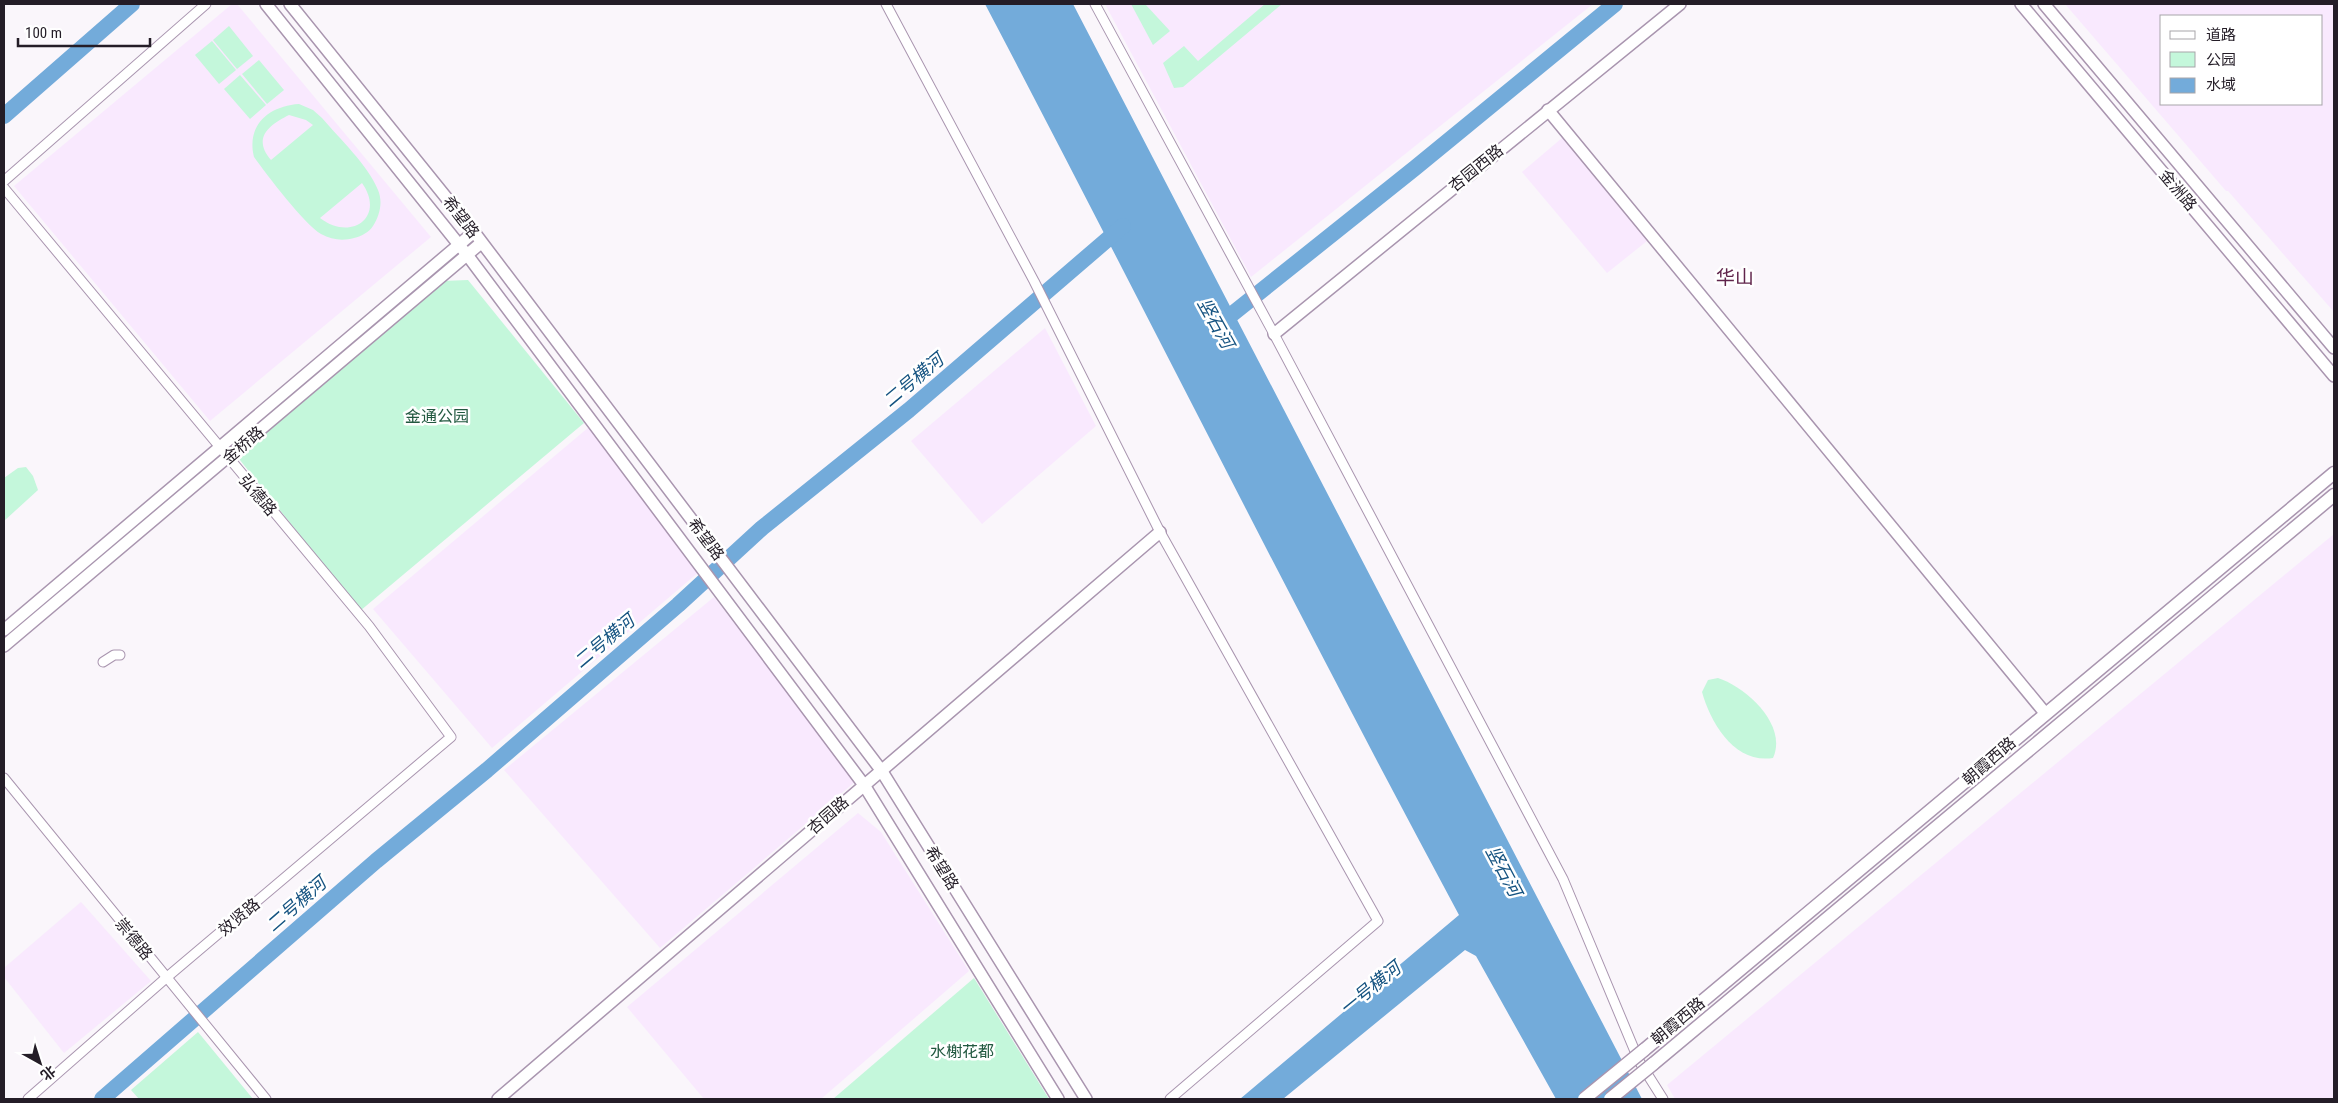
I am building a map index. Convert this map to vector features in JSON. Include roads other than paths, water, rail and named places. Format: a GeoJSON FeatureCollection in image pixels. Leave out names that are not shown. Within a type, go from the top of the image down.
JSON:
{"type":"FeatureCollection","features":[{"type":"Feature","properties":{"kind":"main road","name":"希望路"},"geometry":{"type":"LineString","coordinates":[[266,4],[468,256],[864,785],[1058,1099]]}},
{"type":"Feature","properties":{"kind":"main road","name":"希望路"},"geometry":{"type":"LineString","coordinates":[[290,4],[474,232],[881,770],[1086,1099]]}},
{"type":"Feature","properties":{"kind":"main road","name":"杏园西路"},"geometry":{"type":"LineString","coordinates":[[1274,334],[1680,4]]}},
{"type":"Feature","properties":{"kind":"main road","name":"金洲路"},"geometry":{"type":"LineString","coordinates":[[2021,4],[2334,376]]}},
{"type":"Feature","properties":{"kind":"main road","name":"金洲路"},"geometry":{"type":"LineString","coordinates":[[2044,4],[2334,348]]}},
{"type":"Feature","properties":{"kind":"main road"},"geometry":{"type":"LineString","coordinates":[[1548,110],[2045,713]]}},
{"type":"Feature","properties":{"kind":"main road","name":"金桥路"},"geometry":{"type":"LineString","coordinates":[[4,630],[474,232]]}},
{"type":"Feature","properties":{"kind":"main road","name":"金桥路"},"geometry":{"type":"LineString","coordinates":[[4,646],[468,256],[481,243]]}},
{"type":"Feature","properties":{"kind":"main road","name":"朝霞西路"},"geometry":{"type":"LineString","coordinates":[[1584,1099],[1909,830],[2045,713],[2334,473]]}},
{"type":"Feature","properties":{"kind":"main road","name":"朝霞西路"},"geometry":{"type":"LineString","coordinates":[[1610,1099],[2334,495]]}},
{"type":"Feature","properties":{"kind":"main road","name":"杏园路"},"geometry":{"type":"LineString","coordinates":[[498,1099],[1160,532]]}},
{"type":"Feature","properties":{"kind":"street"},"geometry":{"type":"LineString","coordinates":[[4,181],[206,4]]}},
{"type":"Feature","properties":{"kind":"street"},"geometry":{"type":"LineString","coordinates":[[886,4],[1034,281],[1160,532],[1378,921],[1170,1099]]}},
{"type":"Feature","properties":{"kind":"street"},"geometry":{"type":"LineString","coordinates":[[1095,4],[1274,334],[1564,879],[1639,1061],[1663,1099]]}},
{"type":"Feature","properties":{"kind":"street","name":"弘德路"},"geometry":{"type":"LineString","coordinates":[[4,188],[218,448],[369,626],[451,736]]}},
{"type":"Feature","properties":{"kind":"street"},"geometry":{"type":"LineString","coordinates":[[102,662],[114,655],[120,655]]}},
{"type":"Feature","properties":{"kind":"street"},"geometry":{"type":"LineString","coordinates":[[2045,713],[2057,728]]}},
{"type":"Feature","properties":{"kind":"street","name":"效贤路"},"geometry":{"type":"LineString","coordinates":[[28,1099],[166,978],[451,736]]}},
{"type":"Feature","properties":{"kind":"street","name":"崇德路"},"geometry":{"type":"LineString","coordinates":[[4,778],[266,1099]]}},
{"type":"Feature","properties":{"kind":"water","name":"竖石河"},"geometry":{"type":"Polygon","coordinates":[[[985,4],[1073,4],[1642,1099],[1556,1099],[1476,956],[1465,950],[1283,1099],[1240,1099],[1459,915],[1339,688],[985,4]]]}},
{"type":"Feature","properties":{"kind":"waterway"},"geometry":{"type":"LineString","coordinates":[[4,116],[132,4]]}},
{"type":"Feature","properties":{"kind":"waterway","name":"竖石河"},"geometry":{"type":"LineString","coordinates":[[1216,327],[1415,168],[1615,4]]}},
{"type":"Feature","properties":{"kind":"waterway","name":"二号横河"},"geometry":{"type":"LineString","coordinates":[[102,1099],[376,861],[487,770],[678,605],[762,528],[909,410],[1123,226]]}},
{"type":"Feature","properties":{"kind":"district","name":"华山"},"geometry":{"type":"Point","coordinates":[1735,277]}},
{"type":"Feature","properties":{"kind":"park label","name":"金通公园"},"geometry":{"type":"Point","coordinates":[437,416]}},
{"type":"Feature","properties":{"kind":"park label","name":"水榭花都"},"geometry":{"type":"Point","coordinates":[962,1051]}},
{"type":"Feature","properties":{"kind":"water label","name":"一号横河"},"geometry":{"type":"Point","coordinates":[1370,988]}}]}
